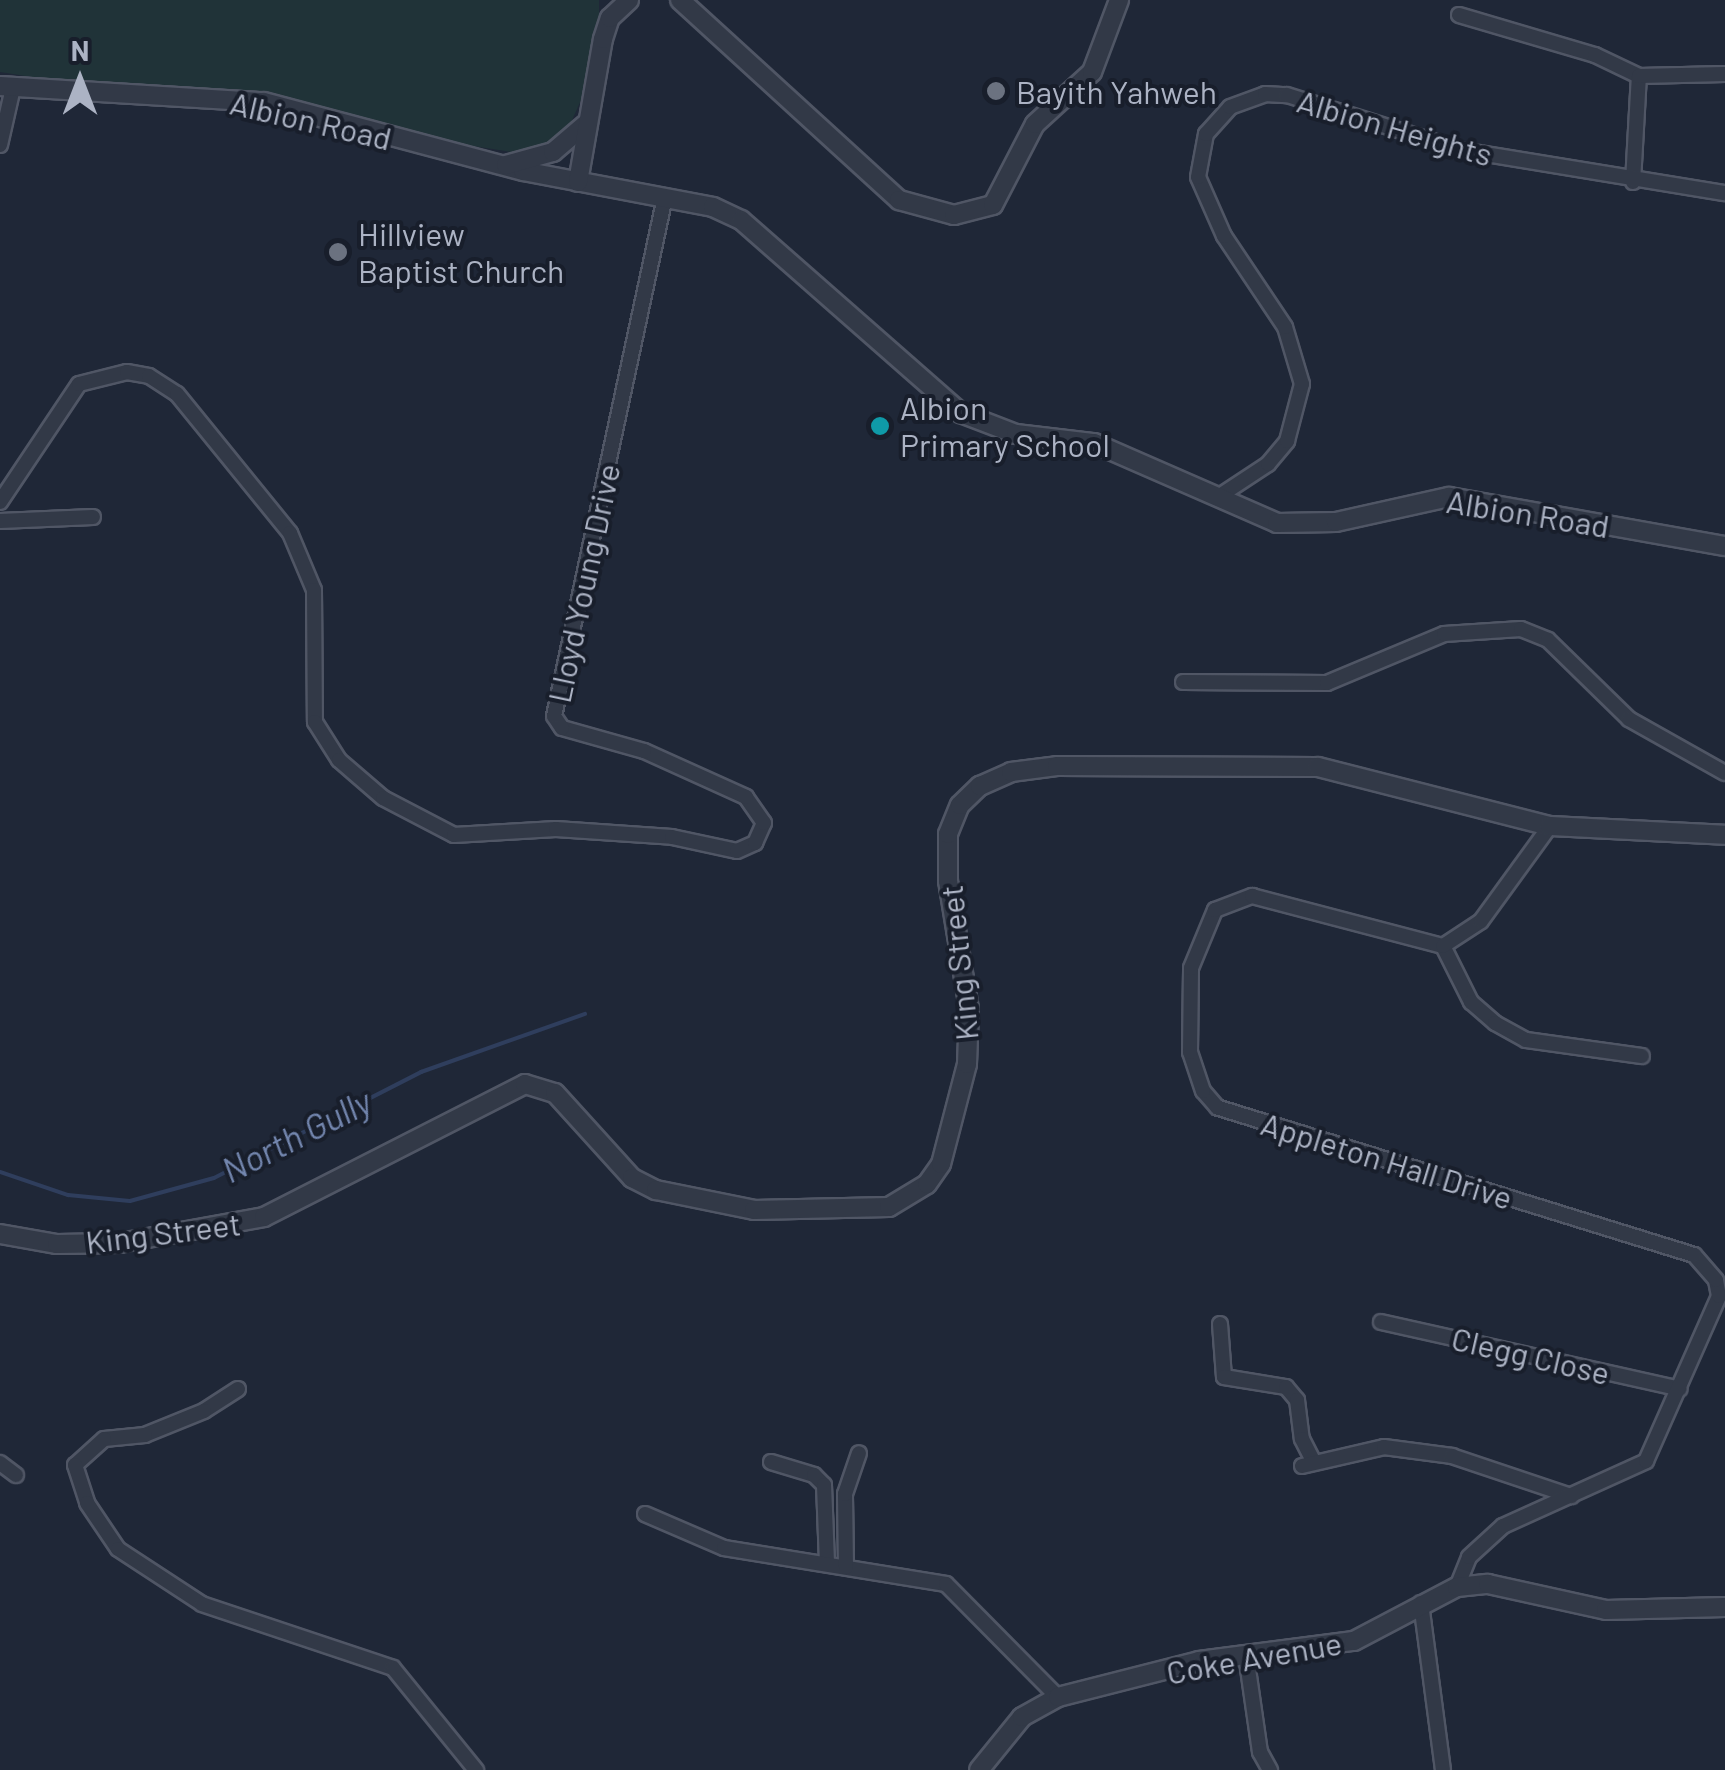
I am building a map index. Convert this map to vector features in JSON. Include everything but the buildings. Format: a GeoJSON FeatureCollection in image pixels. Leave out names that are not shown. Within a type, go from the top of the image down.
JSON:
{"type":"FeatureCollection","features":[{"type":"Feature","properties":{"kind":"street"},"geometry":{"type":"LineString","coordinates":[[578,182],[610,18],[629,0]]}},
{"type":"Feature","properties":{"kind":"street"},"geometry":{"type":"LineString","coordinates":[[680,0],[899,200],[954,215],[993,205],[1036,124],[1092,72],[1119,0]]}},
{"type":"Feature","properties":{"kind":"street"},"geometry":{"type":"LineString","coordinates":[[1459,15],[1595,55],[1639,76],[1725,74]]}},
{"type":"Feature","properties":{"kind":"street"},"geometry":{"type":"LineString","coordinates":[[1633,182],[1639,76]]}},
{"type":"Feature","properties":{"kind":"street"},"geometry":{"type":"LineString","coordinates":[[0,145],[7,87]]}},
{"type":"Feature","properties":{"kind":"street","name":"Albion Road"},"geometry":{"type":"LineString","coordinates":[[7,87],[264,102],[501,166],[665,198],[741,220],[961,413],[1016,434],[1094,442],[1277,523],[1307,527],[1449,497],[1725,546]]}},
{"type":"Feature","properties":{"kind":"street","name":"Albion Heights"},"geometry":{"type":"LineString","coordinates":[[1218,497],[1268,464],[1287,441],[1302,384],[1285,327],[1224,236],[1198,176],[1206,134],[1230,107],[1265,94],[1287,95],[1460,150],[1633,182],[1725,193]]}},
{"type":"Feature","properties":{"kind":"street"},"geometry":{"type":"LineString","coordinates":[[501,166],[554,152],[587,122]]}},
{"type":"Feature","properties":{"kind":"street","name":"Lloyd Young Drive"},"geometry":{"type":"LineString","coordinates":[[0,502],[80,384],[126,372],[148,376],[177,394],[290,532],[314,590],[315,722],[339,760],[383,798],[454,835],[556,829],[672,837],[736,851],[755,843],[764,823],[746,797],[644,750],[562,728],[554,716],[665,198]]}},
{"type":"Feature","properties":{"kind":"street"},"geometry":{"type":"LineString","coordinates":[[0,521],[94,518]]}},
{"type":"Feature","properties":{"kind":"street"},"geometry":{"type":"LineString","coordinates":[[1183,682],[1328,682],[1444,634],[1521,629],[1548,640],[1629,719],[1725,772]]}},
{"type":"Feature","properties":{"kind":"street","name":"King Street"},"geometry":{"type":"LineString","coordinates":[[0,1234],[57,1244],[120,1243],[264,1218],[525,1084],[555,1093],[632,1178],[656,1190],[754,1210],[890,1207],[927,1184],[941,1164],[966,1064],[968,1008],[948,881],[948,834],[960,805],[980,786],[1012,772],[1057,766],[1318,767],[1550,826],[1725,835]]}},
{"type":"Feature","properties":{"kind":"street"},"geometry":{"type":"LineString","coordinates":[[1550,826],[1481,921],[1443,946],[1471,1002],[1495,1023],[1526,1040],[1642,1056]]}},
{"type":"Feature","properties":{"kind":"street","name":"Appleton Hall Drive"},"geometry":{"type":"LineString","coordinates":[[1443,946],[1252,896],[1215,910],[1191,968],[1190,1052],[1203,1091],[1218,1107],[1290,1131],[1694,1254],[1709,1267],[1719,1296],[1646,1461],[1503,1526],[1469,1557],[1457,1586]]}},
{"type":"Feature","properties":{"kind":"street","name":"Clegg Close"},"geometry":{"type":"LineString","coordinates":[[1381,1322],[1680,1388]]}},
{"type":"Feature","properties":{"kind":"street"},"geometry":{"type":"LineString","coordinates":[[1220,1324],[1224,1378],[1286,1387],[1298,1400],[1308,1463],[1384,1446],[1418,1451],[1572,1496]]}},
{"type":"Feature","properties":{"kind":"street"},"geometry":{"type":"LineString","coordinates":[[238,1388],[204,1412],[145,1435],[104,1438],[75,1465],[87,1504],[118,1548],[202,1604],[393,1668],[476,1770]]}},
{"type":"Feature","properties":{"kind":"street"},"geometry":{"type":"LineString","coordinates":[[846,1567],[845,1494],[859,1453]]}},
{"type":"Feature","properties":{"kind":"street"},"geometry":{"type":"LineString","coordinates":[[771,1462],[814,1475],[824,1485],[827,1564]]}},
{"type":"Feature","properties":{"kind":"street"},"geometry":{"type":"LineString","coordinates":[[0,1463],[16,1475]]}},
{"type":"Feature","properties":{"kind":"street"},"geometry":{"type":"LineString","coordinates":[[645,1514],[724,1548],[946,1584],[1058,1698]]}},
{"type":"Feature","properties":{"kind":"street","name":"Coke Avenue"},"geometry":{"type":"LineString","coordinates":[[979,1770],[1022,1717],[1058,1698],[1246,1655],[1354,1641],[1457,1586],[1488,1584],[1606,1610],[1725,1607]]}},
{"type":"Feature","properties":{"kind":"street"},"geometry":{"type":"LineString","coordinates":[[1420,1603],[1443,1770]]}},
{"type":"Feature","properties":{"kind":"street"},"geometry":{"type":"LineString","coordinates":[[1246,1655],[1260,1752],[1270,1770]]}},
{"type":"Feature","properties":{"kind":"green space"},"geometry":{"type":"Polygon","coordinates":[[[0,0],[599,0],[599,21],[586,89],[569,127],[547,146],[511,152],[0,72],[0,0]]]}},
{"type":"Feature","properties":{"kind":"waterway","name":"North Gully"},"geometry":{"type":"LineString","coordinates":[[0,1172],[68,1195],[130,1201],[214,1178],[421,1072],[585,1014]]}},
{"type":"Feature","properties":{"kind":"place","name":"Bayith Yahweh"},"geometry":{"type":"Point","coordinates":[996,91]}},
{"type":"Feature","properties":{"kind":"place","name":"Hillview Baptist Church"},"geometry":{"type":"Point","coordinates":[338,252]}},
{"type":"Feature","properties":{"kind":"place","name":"Albion Primary School"},"geometry":{"type":"Point","coordinates":[880,426]}}]}
